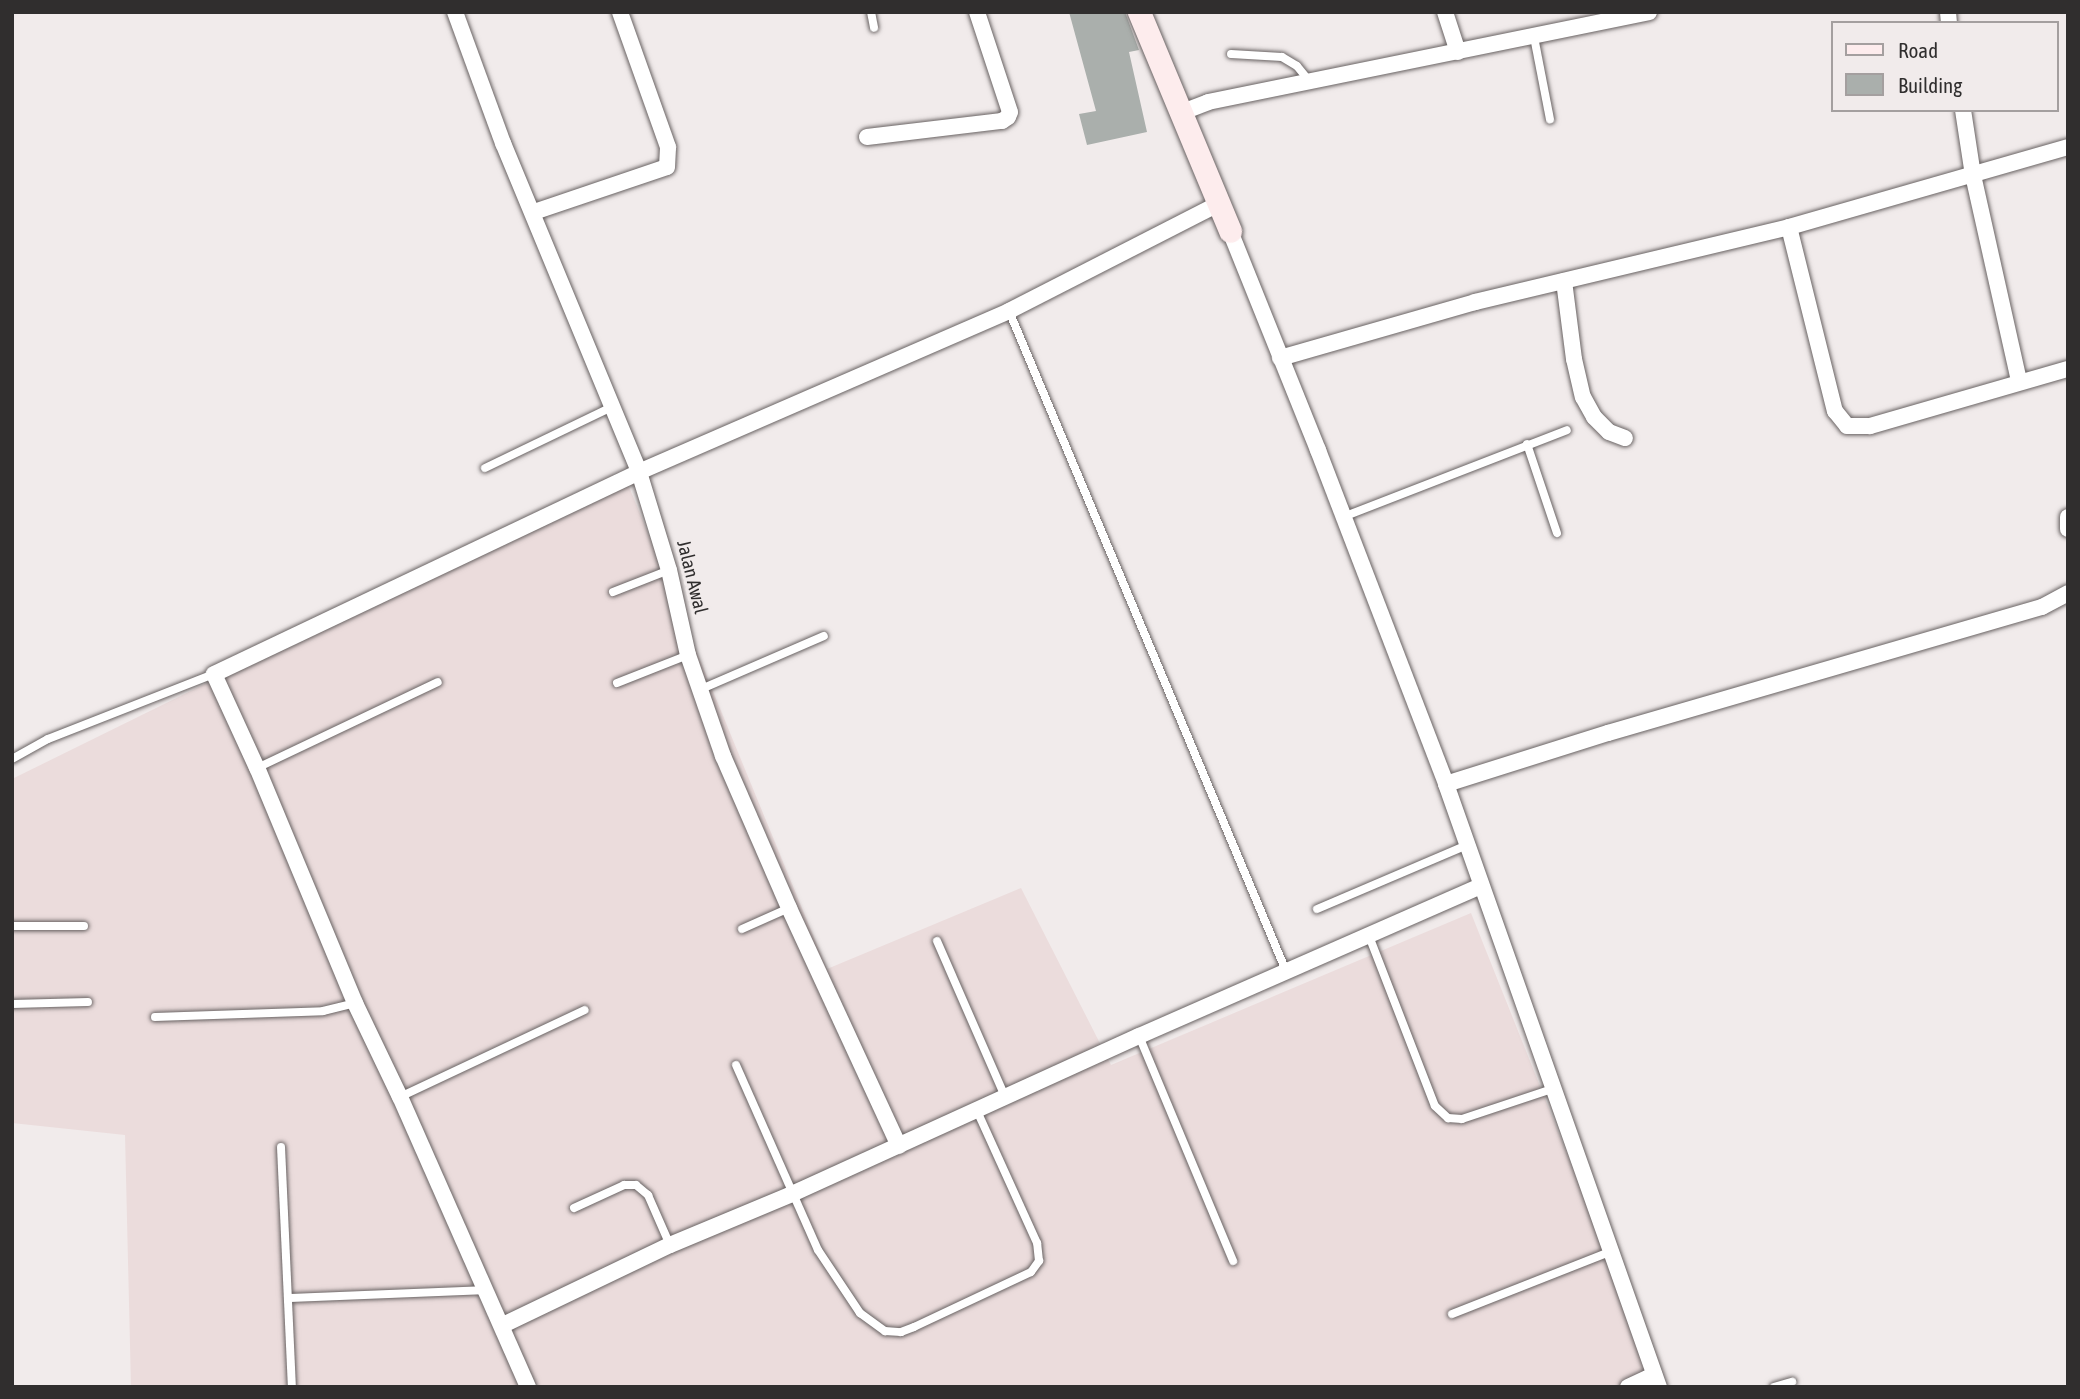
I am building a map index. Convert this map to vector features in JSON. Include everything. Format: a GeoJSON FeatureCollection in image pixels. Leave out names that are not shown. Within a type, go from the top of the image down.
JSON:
{"type":"FeatureCollection","features":[{"type":"Feature","properties":{"kind":"street","name":"Jalan Awal"},"geometry":{"type":"LineString","coordinates":[[455,12],[503,143],[534,212],[639,472],[669,570],[688,655],[723,756],[789,908],[899,1146]]}},
{"type":"Feature","properties":{"kind":"street"},"geometry":{"type":"LineString","coordinates":[[534,212],[667,167],[668,147],[620,12]]}},
{"type":"Feature","properties":{"kind":"street"},"geometry":{"type":"LineString","coordinates":[[867,137],[1002,121],[1008,117],[1010,112],[977,12]]}},
{"type":"Feature","properties":{"kind":"street"},"geometry":{"type":"LineString","coordinates":[[1139,12],[1195,107],[1225,219],[1446,784],[1555,1088],[1656,1381],[1628,1387]]}},
{"type":"Feature","properties":{"kind":"street"},"geometry":{"type":"LineString","coordinates":[[1445,12],[1458,51]]}},
{"type":"Feature","properties":{"kind":"street"},"geometry":{"type":"LineString","coordinates":[[1195,107],[1649,12]]}},
{"type":"Feature","properties":{"kind":"street"},"geometry":{"type":"LineString","coordinates":[[1963,112],[1973,175],[2019,381]]}},
{"type":"Feature","properties":{"kind":"street"},"geometry":{"type":"LineString","coordinates":[[1280,358],[1475,302],[1789,227],[2068,147]]}},
{"type":"Feature","properties":{"kind":"street"},"geometry":{"type":"LineString","coordinates":[[528,1387],[503,1325],[355,1003],[257,768],[214,674],[639,472],[1011,316],[1225,219]]}},
{"type":"Feature","properties":{"kind":"street"},"geometry":{"type":"LineString","coordinates":[[1789,227],[1835,411],[1847,426],[1870,426],[2068,369]]}},
{"type":"Feature","properties":{"kind":"street"},"geometry":{"type":"LineString","coordinates":[[1564,281],[1574,359],[1583,397],[1594,417],[1609,432],[1625,438]]}},
{"type":"Feature","properties":{"kind":"street"},"geometry":{"type":"LineString","coordinates":[[2068,517],[2068,529]]}},
{"type":"Feature","properties":{"kind":"street"},"geometry":{"type":"LineString","coordinates":[[1446,784],[1608,733],[2042,607],[2068,593]]}},
{"type":"Feature","properties":{"kind":"street"},"geometry":{"type":"LineString","coordinates":[[503,1325],[670,1245],[792,1194],[1139,1036],[1481,886]]}},
{"type":"Feature","properties":{"kind":"lane"},"geometry":{"type":"LineString","coordinates":[[871,12],[874,28]]}},
{"type":"Feature","properties":{"kind":"lane"},"geometry":{"type":"LineString","coordinates":[[1534,37],[1550,119]]}},
{"type":"Feature","properties":{"kind":"lane"},"geometry":{"type":"LineString","coordinates":[[1231,54],[1282,57],[1297,66],[1310,82]]}},
{"type":"Feature","properties":{"kind":"lane"},"geometry":{"type":"LineString","coordinates":[[1011,316],[1286,971]]}},
{"type":"Feature","properties":{"kind":"lane"},"geometry":{"type":"LineString","coordinates":[[485,468],[612,407]]}},
{"type":"Feature","properties":{"kind":"lane"},"geometry":{"type":"LineString","coordinates":[[1343,517],[1567,430]]}},
{"type":"Feature","properties":{"kind":"lane"},"geometry":{"type":"LineString","coordinates":[[1528,444],[1557,533]]}},
{"type":"Feature","properties":{"kind":"lane"},"geometry":{"type":"LineString","coordinates":[[613,592],[669,570]]}},
{"type":"Feature","properties":{"kind":"lane"},"geometry":{"type":"LineString","coordinates":[[699,690],[824,636]]}},
{"type":"Feature","properties":{"kind":"lane"},"geometry":{"type":"LineString","coordinates":[[617,683],[688,655]]}},
{"type":"Feature","properties":{"kind":"lane"},"geometry":{"type":"LineString","coordinates":[[12,759],[48,739],[214,674]]}},
{"type":"Feature","properties":{"kind":"lane"},"geometry":{"type":"LineString","coordinates":[[257,768],[438,682]]}},
{"type":"Feature","properties":{"kind":"lane"},"geometry":{"type":"LineString","coordinates":[[1317,909],[1467,845]]}},
{"type":"Feature","properties":{"kind":"lane"},"geometry":{"type":"LineString","coordinates":[[742,929],[789,908]]}},
{"type":"Feature","properties":{"kind":"lane"},"geometry":{"type":"LineString","coordinates":[[12,926],[83,926]]}},
{"type":"Feature","properties":{"kind":"lane"},"geometry":{"type":"LineString","coordinates":[[1369,936],[1435,1106],[1448,1118],[1462,1119],[1555,1088]]}},
{"type":"Feature","properties":{"kind":"lane"},"geometry":{"type":"LineString","coordinates":[[937,941],[1005,1097]]}},
{"type":"Feature","properties":{"kind":"lane"},"geometry":{"type":"LineString","coordinates":[[12,1004],[88,1002]]}},
{"type":"Feature","properties":{"kind":"lane"},"geometry":{"type":"LineString","coordinates":[[155,1017],[323,1011],[355,1003]]}},
{"type":"Feature","properties":{"kind":"lane"},"geometry":{"type":"LineString","coordinates":[[400,1097],[585,1010]]}},
{"type":"Feature","properties":{"kind":"lane"},"geometry":{"type":"LineString","coordinates":[[1139,1036],[1233,1261]]}},
{"type":"Feature","properties":{"kind":"lane"},"geometry":{"type":"LineString","coordinates":[[736,1065],[818,1250],[860,1313],[885,1331],[901,1332],[914,1327],[1031,1272],[1039,1262],[1037,1243],[977,1111]]}},
{"type":"Feature","properties":{"kind":"lane"},"geometry":{"type":"LineString","coordinates":[[281,1147],[292,1387]]}},
{"type":"Feature","properties":{"kind":"lane"},"geometry":{"type":"LineString","coordinates":[[574,1208],[624,1185],[636,1185],[648,1195],[670,1245]]}},
{"type":"Feature","properties":{"kind":"lane"},"geometry":{"type":"LineString","coordinates":[[1452,1314],[1612,1251]]}},
{"type":"Feature","properties":{"kind":"lane"},"geometry":{"type":"LineString","coordinates":[[288,1298],[487,1290]]}},
{"type":"Feature","properties":{"kind":"lane"},"geometry":{"type":"LineString","coordinates":[[1774,1387],[1792,1381]]}},
{"type":"Feature","properties":{"kind":"shaded area"},"geometry":{"type":"Polygon","coordinates":[[[625,477],[827,969],[1021,888],[1111,1065],[1471,913],[1660,1387],[131,1387],[125,1135],[12,1123],[12,779],[625,477]]]}},
{"type":"Feature","properties":{"kind":"building"},"geometry":{"type":"Polygon","coordinates":[[[1069,12],[1125,12],[1139,50],[1129,52],[1147,132],[1087,145],[1079,114],[1096,111],[1069,12]]]}}]}
